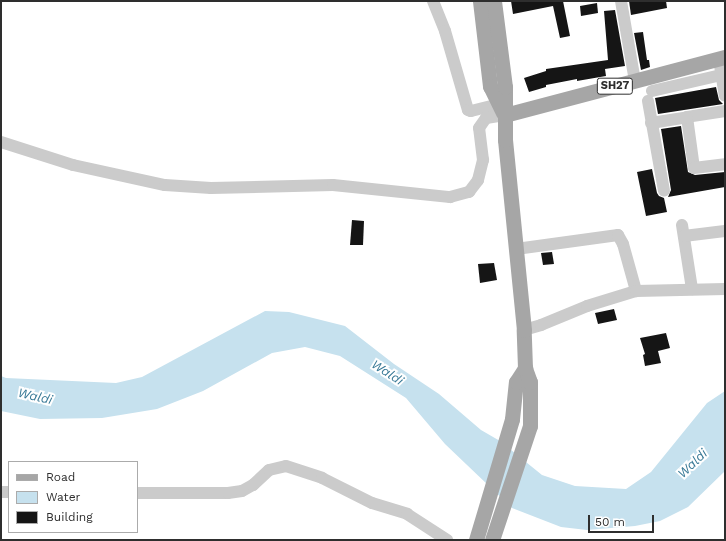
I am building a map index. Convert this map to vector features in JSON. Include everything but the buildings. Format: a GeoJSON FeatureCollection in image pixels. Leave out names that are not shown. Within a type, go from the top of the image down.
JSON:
{"type":"FeatureCollection","features":[{"type":"Feature","properties":{"kind":"main road"},"geometry":{"type":"LineString","coordinates":[[480,1],[490,86],[502,110]]}},
{"type":"Feature","properties":{"kind":"main road"},"geometry":{"type":"LineString","coordinates":[[492,540],[530,426],[530,382],[525,368],[524,330],[502,110],[505,87],[494,1]]}},
{"type":"Feature","properties":{"kind":"main road","name":"SH27"},"geometry":{"type":"LineString","coordinates":[[502,110],[635,81],[722,58]]}},
{"type":"Feature","properties":{"kind":"main road"},"geometry":{"type":"LineString","coordinates":[[476,540],[512,418],[516,382],[525,368]]}},
{"type":"Feature","properties":{"kind":"street"},"geometry":{"type":"LineString","coordinates":[[432,1],[445,31],[468,110],[502,110]]}},
{"type":"Feature","properties":{"kind":"street"},"geometry":{"type":"LineString","coordinates":[[621,1],[635,81]]}},
{"type":"Feature","properties":{"kind":"street"},"geometry":{"type":"LineString","coordinates":[[722,58],[725,96]]}},
{"type":"Feature","properties":{"kind":"street"},"geometry":{"type":"LineString","coordinates":[[664,191],[651,124],[650,96],[723,75]]}},
{"type":"Feature","properties":{"kind":"street"},"geometry":{"type":"LineString","coordinates":[[1,142],[73,165],[165,185],[211,188],[333,185],[450,197],[469,192],[478,180],[483,160],[479,128],[486,118],[502,110]]}},
{"type":"Feature","properties":{"kind":"street"},"geometry":{"type":"LineString","coordinates":[[651,124],[725,111]]}},
{"type":"Feature","properties":{"kind":"street"},"geometry":{"type":"LineString","coordinates":[[687,117],[694,168],[725,164]]}},
{"type":"Feature","properties":{"kind":"street"},"geometry":{"type":"LineString","coordinates":[[692,289],[683,231],[725,231]]}},
{"type":"Feature","properties":{"kind":"street"},"geometry":{"type":"LineString","coordinates":[[516,249],[618,235],[623,244],[636,291]]}},
{"type":"Feature","properties":{"kind":"street"},"geometry":{"type":"LineString","coordinates":[[524,330],[541,325],[587,306],[636,291],[725,289]]}},
{"type":"Feature","properties":{"kind":"street"},"geometry":{"type":"LineString","coordinates":[[138,493],[228,493],[242,491],[252,485],[269,470],[286,466],[322,478],[372,503],[407,514],[447,540]]}},
{"type":"Feature","properties":{"kind":"water","name":"Waldi"},"geometry":{"type":"Polygon","coordinates":[[[265,311],[289,312],[345,326],[394,364],[439,394],[481,430],[500,441],[542,475],[575,486],[626,489],[651,472],[707,403],[725,391],[725,471],[688,507],[660,521],[635,526],[587,530],[561,527],[512,508],[445,444],[406,398],[340,356],[305,347],[272,353],[203,391],[157,409],[102,418],[40,419],[1,411],[1,376],[6,378],[116,383],[142,377],[265,311]]]}}]}
